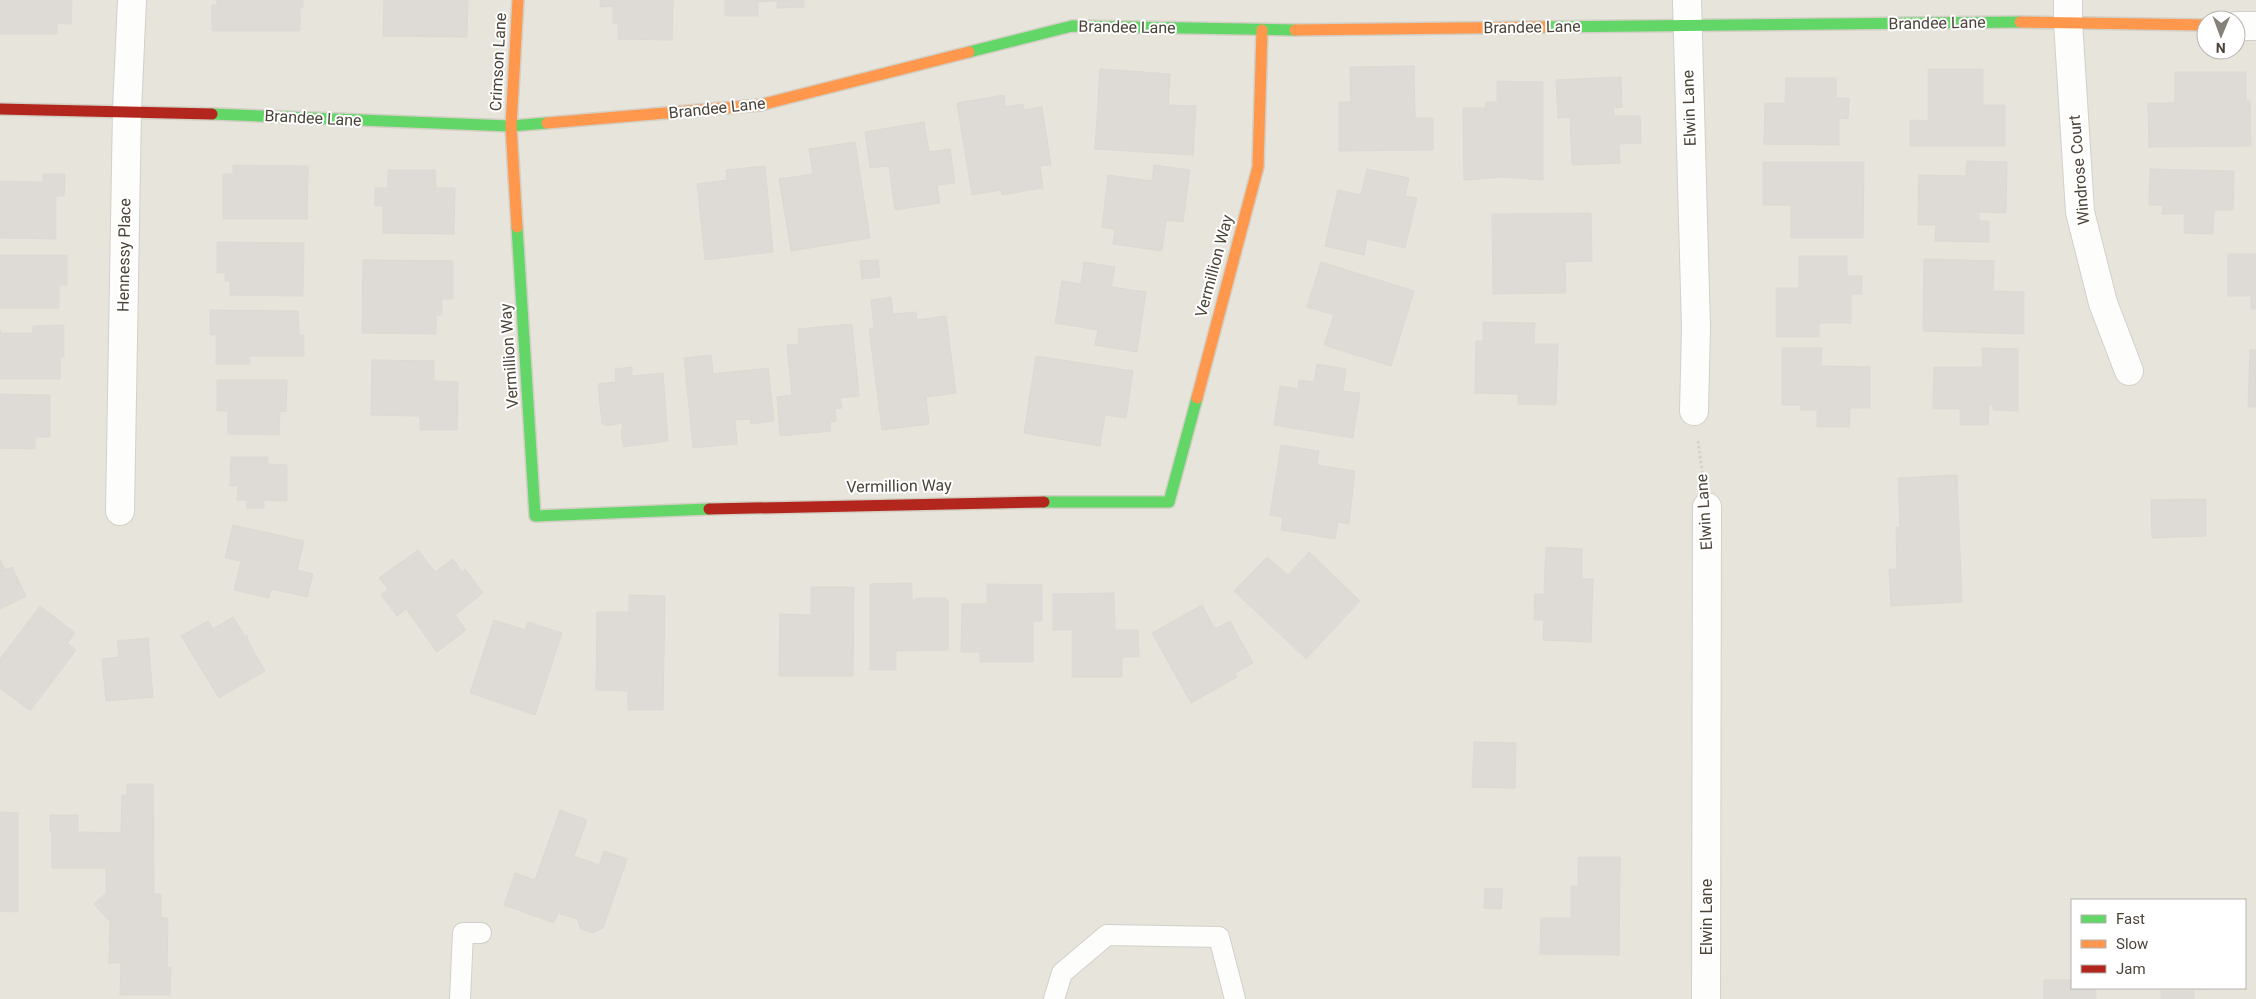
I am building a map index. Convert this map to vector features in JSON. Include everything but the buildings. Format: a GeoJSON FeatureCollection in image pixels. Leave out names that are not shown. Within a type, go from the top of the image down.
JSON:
{"type":"FeatureCollection","features":[{"type":"Feature","properties":{"kind":"street","name":"Hennessy Place"},"geometry":{"type":"LineString","coordinates":[[120,511],[127,110],[132,0]]}},
{"type":"Feature","properties":{"kind":"street","name":"Crimson Lane"},"geometry":{"type":"LineString","coordinates":[[511,126],[518,0]]}},
{"type":"Feature","properties":{"kind":"street","name":"Brandee Lane"},"geometry":{"type":"LineString","coordinates":[[0,110],[127,110],[511,126],[760,105],[1072,26],[1262,30],[1687,13],[2068,11],[2196,24]]}},
{"type":"Feature","properties":{"kind":"street","name":"Windrose Court"},"geometry":{"type":"LineString","coordinates":[[2068,11],[2080,212],[2104,303],[2129,371]]}},
{"type":"Feature","properties":{"kind":"street","name":"Elwin Lane"},"geometry":{"type":"LineString","coordinates":[[1687,13],[1696,328],[1694,411]]}},
{"type":"Feature","properties":{"kind":"street","name":"Vermillion Way"},"geometry":{"type":"LineString","coordinates":[[511,126],[536,516],[830,504],[1037,500],[1169,502],[1258,167],[1262,30]]}},
{"type":"Feature","properties":{"kind":"street","name":"Elwin Lane"},"geometry":{"type":"LineString","coordinates":[[1706,999],[1707,507]]}},
{"type":"Feature","properties":{"kind":"lane"},"geometry":{"type":"LineString","coordinates":[[460,999],[463,933],[481,934]]}},
{"type":"Feature","properties":{"kind":"lane"},"geometry":{"type":"LineString","coordinates":[[1054,999],[1062,973],[1107,935],[1219,937],[1235,999]]}},
{"type":"Feature","properties":{"kind":"path","name":"Elwin Lane"},"geometry":{"type":"LineString","coordinates":[[1694,411],[1707,507]]}},
{"type":"Feature","properties":{"kind":"shaded area"},"geometry":{"type":"Polygon","coordinates":[[[0,0],[2256,0],[2256,999],[0,999],[0,0]]]}},
{"type":"Feature","properties":{"kind":"traffic: fast"},"geometry":{"type":"LineString","coordinates":[[1544,27],[2020,22]]}},
{"type":"Feature","properties":{"kind":"traffic: fast"},"geometry":{"type":"LineString","coordinates":[[969,52],[1072,26],[1295,30]]}},
{"type":"Feature","properties":{"kind":"traffic: fast"},"geometry":{"type":"LineString","coordinates":[[212,114],[511,126],[547,123]]}},
{"type":"Feature","properties":{"kind":"traffic: fast"},"geometry":{"type":"LineString","coordinates":[[517,227],[535,516],[709,509]]}},
{"type":"Feature","properties":{"kind":"traffic: fast"},"geometry":{"type":"LineString","coordinates":[[1044,502],[1169,502],[1197,398]]}},
{"type":"Feature","properties":{"kind":"traffic: slow"},"geometry":{"type":"LineString","coordinates":[[517,227],[511,126],[518,0]]}},
{"type":"Feature","properties":{"kind":"traffic: slow"},"geometry":{"type":"LineString","coordinates":[[2020,22],[2196,25]]}},
{"type":"Feature","properties":{"kind":"traffic: slow"},"geometry":{"type":"LineString","coordinates":[[1295,30],[1544,27]]}},
{"type":"Feature","properties":{"kind":"traffic: slow"},"geometry":{"type":"LineString","coordinates":[[1197,398],[1258,167],[1262,30]]}},
{"type":"Feature","properties":{"kind":"traffic: slow"},"geometry":{"type":"LineString","coordinates":[[547,123],[760,105],[969,52]]}},
{"type":"Feature","properties":{"kind":"traffic: jam"},"geometry":{"type":"LineString","coordinates":[[0,109],[212,114]]}},
{"type":"Feature","properties":{"kind":"traffic: jam"},"geometry":{"type":"LineString","coordinates":[[709,509],[1044,502]]}}]}
